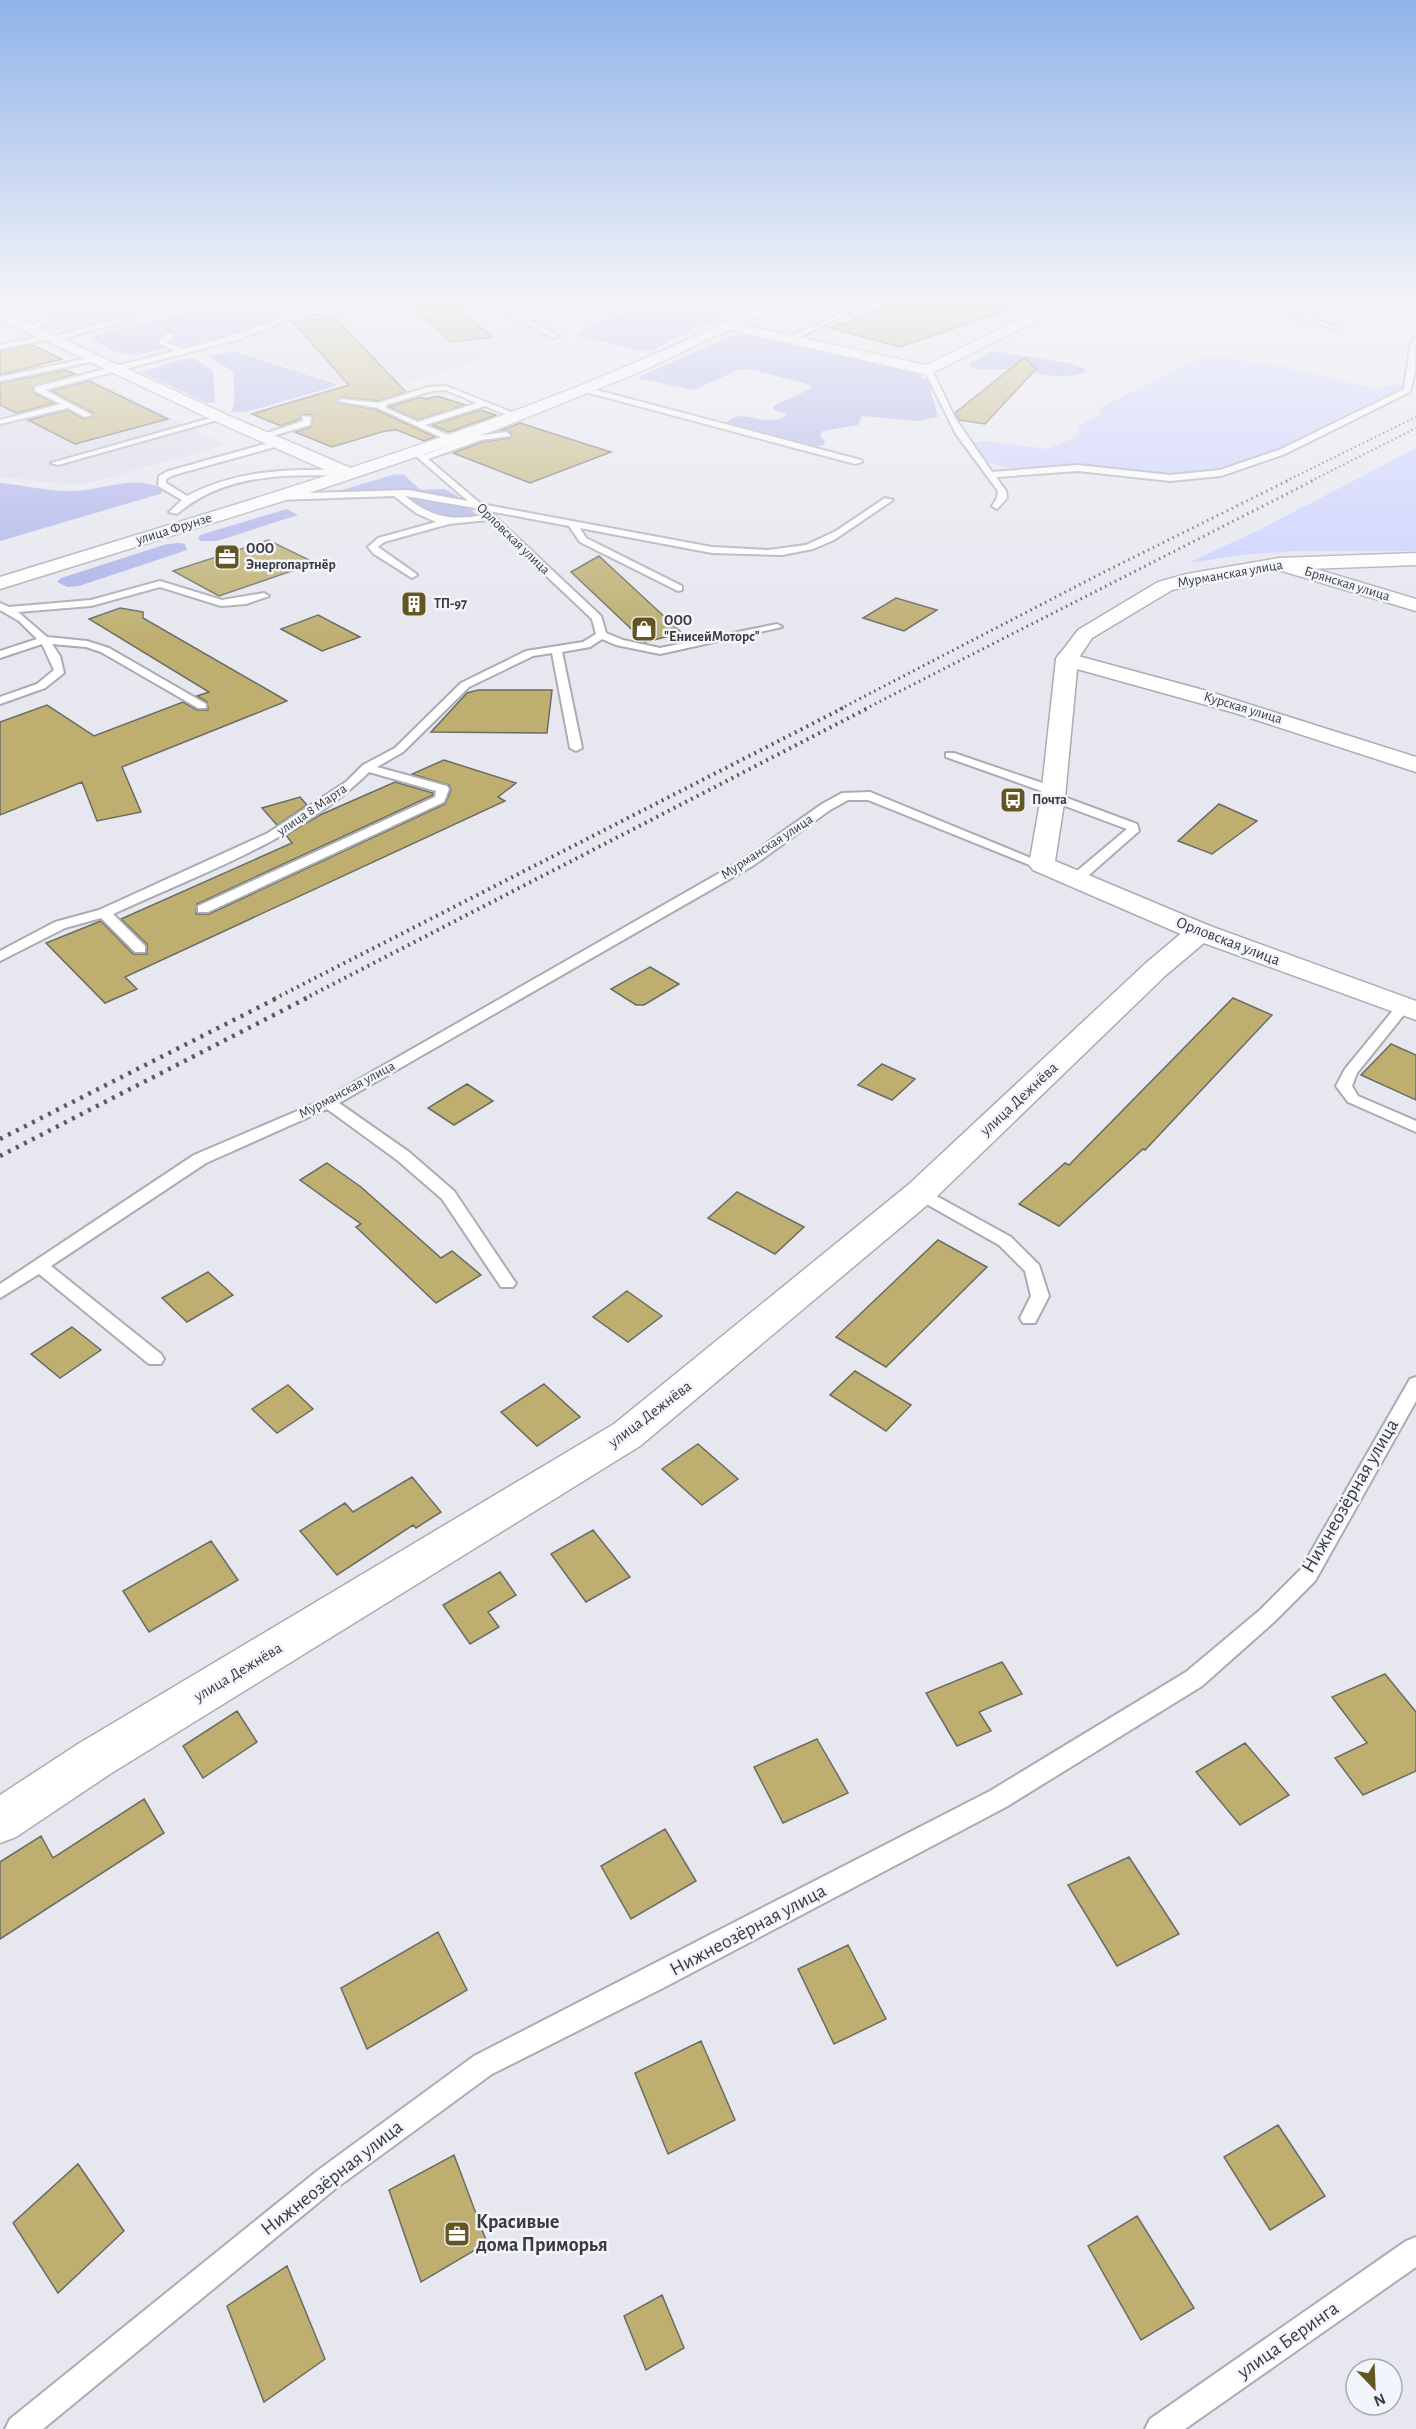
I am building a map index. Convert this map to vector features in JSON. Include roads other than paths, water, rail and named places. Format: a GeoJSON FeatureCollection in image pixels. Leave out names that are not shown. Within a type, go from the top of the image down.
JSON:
{"type":"FeatureCollection","features":[{"type":"Feature","properties":{"kind":"main road"},"geometry":{"type":"LineString","coordinates":[[213,414],[347,473]]}},
{"type":"Feature","properties":{"kind":"main road","name":"улица Фрунзе"},"geometry":{"type":"LineString","coordinates":[[0,583],[347,473],[418,454],[451,438],[521,414]]}},
{"type":"Feature","properties":{"kind":"main road","name":"улица Фрунзе"},"geometry":{"type":"LineString","coordinates":[[0,564],[181,506],[241,491],[347,473]]}},
{"type":"Feature","properties":{"kind":"main road","name":"Мурманская улица"},"geometry":{"type":"LineString","coordinates":[[1042,865],[1053,794],[1067,659],[1085,634],[1165,586],[1279,564],[1416,559]]}},
{"type":"Feature","properties":{"kind":"main road","name":"Брянская улица"},"geometry":{"type":"LineString","coordinates":[[1279,564],[1416,605]]}},
{"type":"Feature","properties":{"kind":"main road","name":"Курская улица"},"geometry":{"type":"LineString","coordinates":[[1067,659],[1146,679],[1280,719],[1416,765]]}},
{"type":"Feature","properties":{"kind":"main road","name":"Орловская улица"},"geometry":{"type":"LineString","coordinates":[[1042,865],[1200,932],[1410,1008]]}},
{"type":"Feature","properties":{"kind":"main road","name":"улица Дежнёва"},"geometry":{"type":"LineString","coordinates":[[0,1821],[94,1759],[627,1434],[920,1192],[1156,969],[1200,932]]}},
{"type":"Feature","properties":{"kind":"lane"},"geometry":{"type":"LineString","coordinates":[[0,422],[31,414]]}},
{"type":"Feature","properties":{"kind":"lane"},"geometry":{"type":"LineString","coordinates":[[399,414],[451,438]]}},
{"type":"Feature","properties":{"kind":"lane"},"geometry":{"type":"LineString","coordinates":[[419,424],[450,414]]}},
{"type":"Feature","properties":{"kind":"lane"},"geometry":{"type":"LineString","coordinates":[[513,414],[517,416]]}},
{"type":"Feature","properties":{"kind":"lane"},"geometry":{"type":"LineString","coordinates":[[680,414],[858,462]]}},
{"type":"Feature","properties":{"kind":"lane"},"geometry":{"type":"LineString","coordinates":[[949,414],[956,429],[1002,491],[1002,498],[997,506]]}},
{"type":"Feature","properties":{"kind":"lane"},"geometry":{"type":"LineString","coordinates":[[988,475],[1078,468],[1170,478],[1198,477],[1256,463],[1361,414]]}},
{"type":"Feature","properties":{"kind":"lane"},"geometry":{"type":"LineString","coordinates":[[55,463],[221,418]]}},
{"type":"Feature","properties":{"kind":"lane"},"geometry":{"type":"LineString","coordinates":[[262,436],[307,423],[308,419],[305,418]]}},
{"type":"Feature","properties":{"kind":"lane"},"geometry":{"type":"LineString","coordinates":[[418,454],[479,438],[507,434]]}},
{"type":"Feature","properties":{"kind":"lane"},"geometry":{"type":"LineString","coordinates":[[181,506],[161,484],[162,478],[171,473],[279,443]]}},
{"type":"Feature","properties":{"kind":"lane","name":"Орловская улица"},"geometry":{"type":"LineString","coordinates":[[418,454],[476,504],[597,618],[601,636]]}},
{"type":"Feature","properties":{"kind":"lane"},"geometry":{"type":"LineString","coordinates":[[396,493],[420,514],[436,520],[450,521]]}},
{"type":"Feature","properties":{"kind":"lane"},"geometry":{"type":"LineString","coordinates":[[276,497],[396,493],[476,504],[712,550],[758,552],[798,549],[821,543],[888,500]]}},
{"type":"Feature","properties":{"kind":"lane"},"geometry":{"type":"LineString","coordinates":[[412,575],[385,558],[373,547],[381,540],[450,521],[488,517]]}},
{"type":"Feature","properties":{"kind":"lane"},"geometry":{"type":"LineString","coordinates":[[572,523],[583,540],[678,588]]}},
{"type":"Feature","properties":{"kind":"lane"},"geometry":{"type":"LineString","coordinates":[[3,608],[91,603],[160,584],[221,603],[246,601],[264,596]]}},
{"type":"Feature","properties":{"kind":"lane"},"geometry":{"type":"LineString","coordinates":[[0,701],[41,686],[60,671],[55,656],[44,640],[23,619],[3,608]]}},
{"type":"Feature","properties":{"kind":"lane"},"geometry":{"type":"LineString","coordinates":[[601,636],[620,643],[660,651],[777,627]]}},
{"type":"Feature","properties":{"kind":"lane","name":"улица 8 Марта"},"geometry":{"type":"LineString","coordinates":[[0,957],[60,925],[104,913],[272,836],[342,791],[367,768],[399,750],[465,685],[515,659],[585,645],[601,636]]}},
{"type":"Feature","properties":{"kind":"lane"},"geometry":{"type":"LineString","coordinates":[[0,654],[44,640],[87,644],[105,650],[202,706]]}},
{"type":"Feature","properties":{"kind":"lane"},"geometry":{"type":"LineString","coordinates":[[556,649],[576,748]]}},
{"type":"Feature","properties":{"kind":"lane"},"geometry":{"type":"LineString","coordinates":[[951,755],[1133,827],[1133,831],[1076,879]]}},
{"type":"Feature","properties":{"kind":"lane"},"geometry":{"type":"LineString","coordinates":[[203,909],[440,799],[443,789],[367,768]]}},
{"type":"Feature","properties":{"kind":"lane","name":"Мурманская улица"},"geometry":{"type":"LineString","coordinates":[[0,1292],[200,1159],[328,1103],[749,862],[846,796],[870,796],[1042,865]]}},
{"type":"Feature","properties":{"kind":"lane"},"geometry":{"type":"LineString","coordinates":[[104,913],[140,949]]}},
{"type":"Feature","properties":{"kind":"lane"},"geometry":{"type":"LineString","coordinates":[[1410,1008],[1350,1072],[1344,1086],[1353,1099],[1416,1127]]}},
{"type":"Feature","properties":{"kind":"lane"},"geometry":{"type":"LineString","coordinates":[[328,1103],[403,1156],[448,1195],[507,1283]]}},
{"type":"Feature","properties":{"kind":"lane"},"geometry":{"type":"LineString","coordinates":[[920,1192],[1005,1241],[1033,1269],[1040,1296],[1029,1318]]}},
{"type":"Feature","properties":{"kind":"lane"},"geometry":{"type":"LineString","coordinates":[[40,1266],[155,1359]]}},
{"type":"Feature","properties":{"kind":"lane","name":"Нижнеозёрная улица"},"geometry":{"type":"LineString","coordinates":[[20,2429],[326,2180],[483,2065],[654,1979],[998,1798],[1086,1748],[1194,1679],[1267,1616],[1308,1575],[1416,1383]]}},
{"type":"Feature","properties":{"kind":"lane","name":"улица Беринга"},"geometry":{"type":"LineString","coordinates":[[1160,2429],[1416,2251]]}},
{"type":"Feature","properties":{"kind":"railway"},"geometry":{"type":"LineString","coordinates":[[1286,481],[1416,417]]}},
{"type":"Feature","properties":{"kind":"railway"},"geometry":{"type":"LineString","coordinates":[[1311,481],[1416,428]]}},
{"type":"Feature","properties":{"kind":"railway"},"geometry":{"type":"LineString","coordinates":[[840,709],[1102,573],[1289,480]]}},
{"type":"Feature","properties":{"kind":"railway"},"geometry":{"type":"LineString","coordinates":[[865,709],[1314,480]]}},
{"type":"Feature","properties":{"kind":"railway"},"geometry":{"type":"LineString","coordinates":[[274,999],[843,708]]}},
{"type":"Feature","properties":{"kind":"railway"},"geometry":{"type":"LineString","coordinates":[[304,999],[868,708]]}},
{"type":"Feature","properties":{"kind":"railway"},"geometry":{"type":"LineString","coordinates":[[0,1139],[277,998]]}},
{"type":"Feature","properties":{"kind":"railway"},"geometry":{"type":"LineString","coordinates":[[0,1156],[307,998]]}},
{"type":"Feature","properties":{"kind":"place","name":"ООО Энергопартнёр"},"geometry":{"type":"Point","coordinates":[227,557]}},
{"type":"Feature","properties":{"kind":"place","name":"ТП-97"},"geometry":{"type":"Point","coordinates":[414,604]}},
{"type":"Feature","properties":{"kind":"place","name":"ООО \"ЕнисейМоторс\""},"geometry":{"type":"Point","coordinates":[644,629]}},
{"type":"Feature","properties":{"kind":"place","name":"Почта"},"geometry":{"type":"Point","coordinates":[1013,800]}},
{"type":"Feature","properties":{"kind":"place","name":"Красивые дома Приморья"},"geometry":{"type":"Point","coordinates":[457,2234]}}]}
